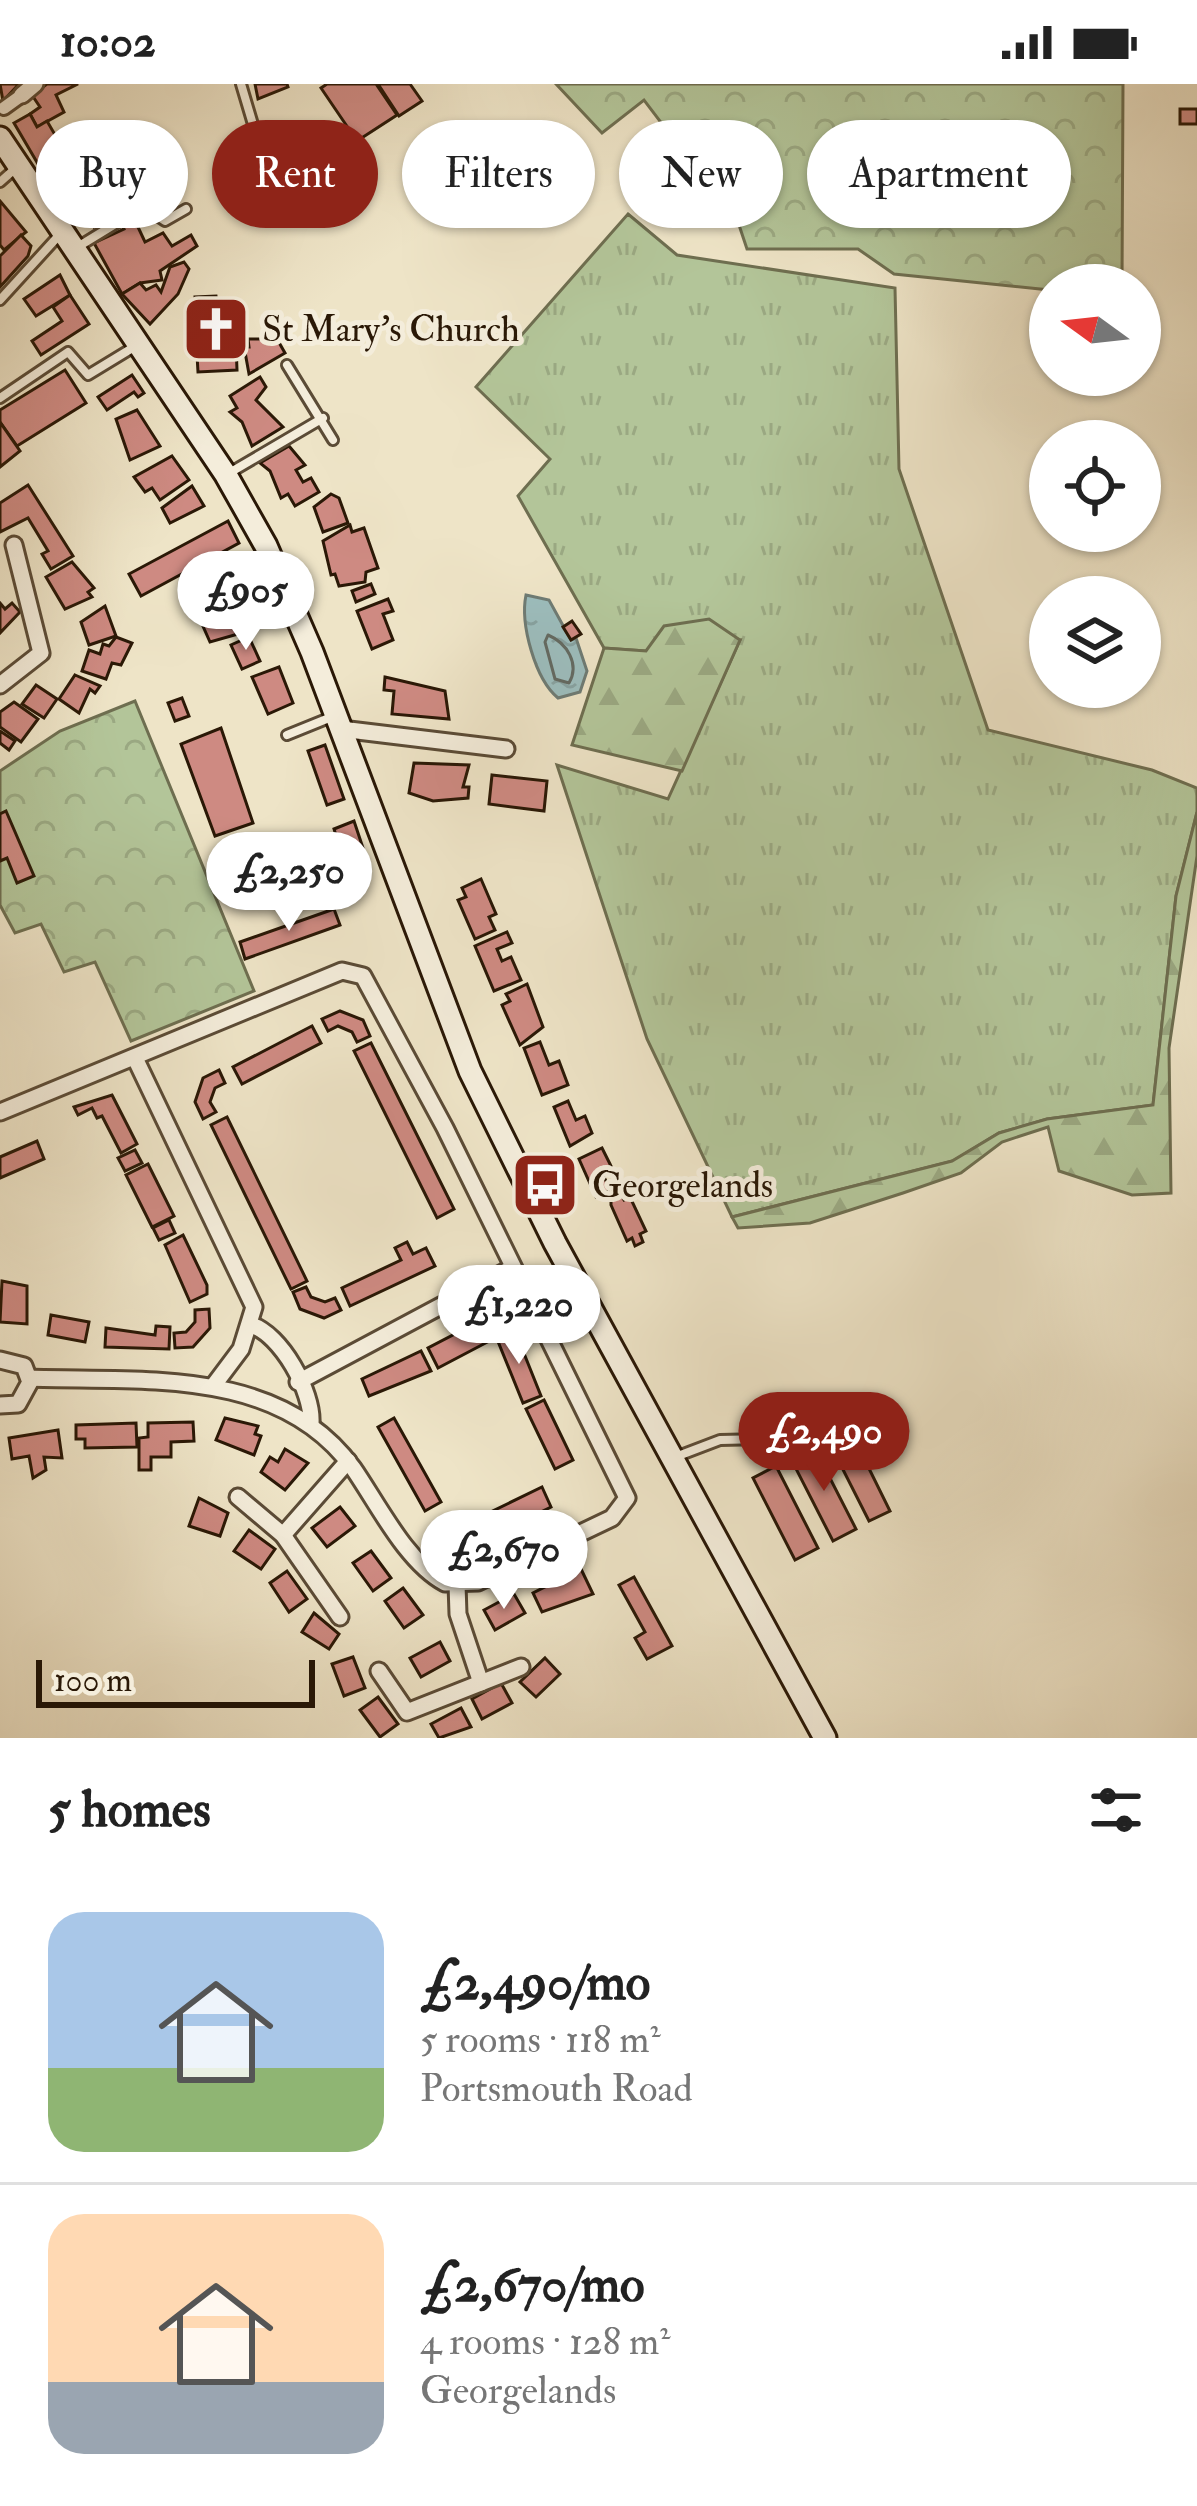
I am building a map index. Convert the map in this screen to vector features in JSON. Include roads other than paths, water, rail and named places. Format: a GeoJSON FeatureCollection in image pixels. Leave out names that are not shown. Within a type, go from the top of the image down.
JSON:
{"type":"FeatureCollection","features":[{"type":"Feature","properties":{"kind":"main road"},"geometry":{"type":"LineString","coordinates":[[0,138],[226,475],[280,574],[470,1071],[671,1459],[825,1738]]}},
{"type":"Feature","properties":{"kind":"street"},"geometry":{"type":"LineString","coordinates":[[4,108],[28,90]]}},
{"type":"Feature","properties":{"kind":"street"},"geometry":{"type":"LineString","coordinates":[[0,685],[40,653],[14,545]]}},
{"type":"Feature","properties":{"kind":"street"},"geometry":{"type":"LineString","coordinates":[[338,722],[506,749]]}},
{"type":"Feature","properties":{"kind":"street"},"geometry":{"type":"LineString","coordinates":[[0,1112],[342,971],[368,981],[627,1493],[622,1509],[612,1518],[478,1582],[458,1585],[429,1574],[348,1461],[311,1423],[244,1392],[214,1385],[29,1378]]}},
{"type":"Feature","properties":{"kind":"street"},"geometry":{"type":"LineString","coordinates":[[135,1058],[254,1307],[251,1325],[214,1385]]}},
{"type":"Feature","properties":{"kind":"street"},"geometry":{"type":"LineString","coordinates":[[298,1382],[512,1268]]}},
{"type":"Feature","properties":{"kind":"street"},"geometry":{"type":"LineString","coordinates":[[251,1325],[270,1332],[298,1382],[311,1423]]}},
{"type":"Feature","properties":{"kind":"street"},"geometry":{"type":"LineString","coordinates":[[0,1360],[17,1361],[29,1378],[24,1398],[0,1405]]}},
{"type":"Feature","properties":{"kind":"street"},"geometry":{"type":"LineString","coordinates":[[283,1535],[348,1461]]}},
{"type":"Feature","properties":{"kind":"street"},"geometry":{"type":"LineString","coordinates":[[238,1497],[283,1535],[340,1617]]}},
{"type":"Feature","properties":{"kind":"street"},"geometry":{"type":"LineString","coordinates":[[458,1585],[458,1614],[481,1683]]}},
{"type":"Feature","properties":{"kind":"street"},"geometry":{"type":"LineString","coordinates":[[379,1671],[407,1712],[521,1666]]}},
{"type":"Feature","properties":{"kind":"lane"},"geometry":{"type":"LineString","coordinates":[[241,84],[252,120]]}},
{"type":"Feature","properties":{"kind":"lane"},"geometry":{"type":"LineString","coordinates":[[0,182],[18,166]]}},
{"type":"Feature","properties":{"kind":"lane"},"geometry":{"type":"LineString","coordinates":[[0,300],[69,240],[100,228]]}},
{"type":"Feature","properties":{"kind":"lane"},"geometry":{"type":"LineString","coordinates":[[0,398],[68,352],[88,375],[140,344]]}},
{"type":"Feature","properties":{"kind":"lane"},"geometry":{"type":"LineString","coordinates":[[287,365],[333,440]]}},
{"type":"Feature","properties":{"kind":"lane"},"geometry":{"type":"LineString","coordinates":[[226,475],[323,418]]}},
{"type":"Feature","properties":{"kind":"lane"},"geometry":{"type":"LineString","coordinates":[[287,735],[338,722]]}},
{"type":"Feature","properties":{"kind":"lane"},"geometry":{"type":"LineString","coordinates":[[671,1459],[720,1440],[764,1438],[842,1410]]}},
{"type":"Feature","properties":{"kind":"water"},"geometry":{"type":"Polygon","coordinates":[[[526,595],[549,600],[571,640],[576,638],[587,671],[580,692],[558,698],[542,678],[527,635],[526,595]]]}},
{"type":"Feature","properties":{"kind":"place","name":"St Mary's Church"},"geometry":{"type":"Point","coordinates":[216,329]}},
{"type":"Feature","properties":{"kind":"place","name":"Georgelands"},"geometry":{"type":"Point","coordinates":[545,1185]}}]}
